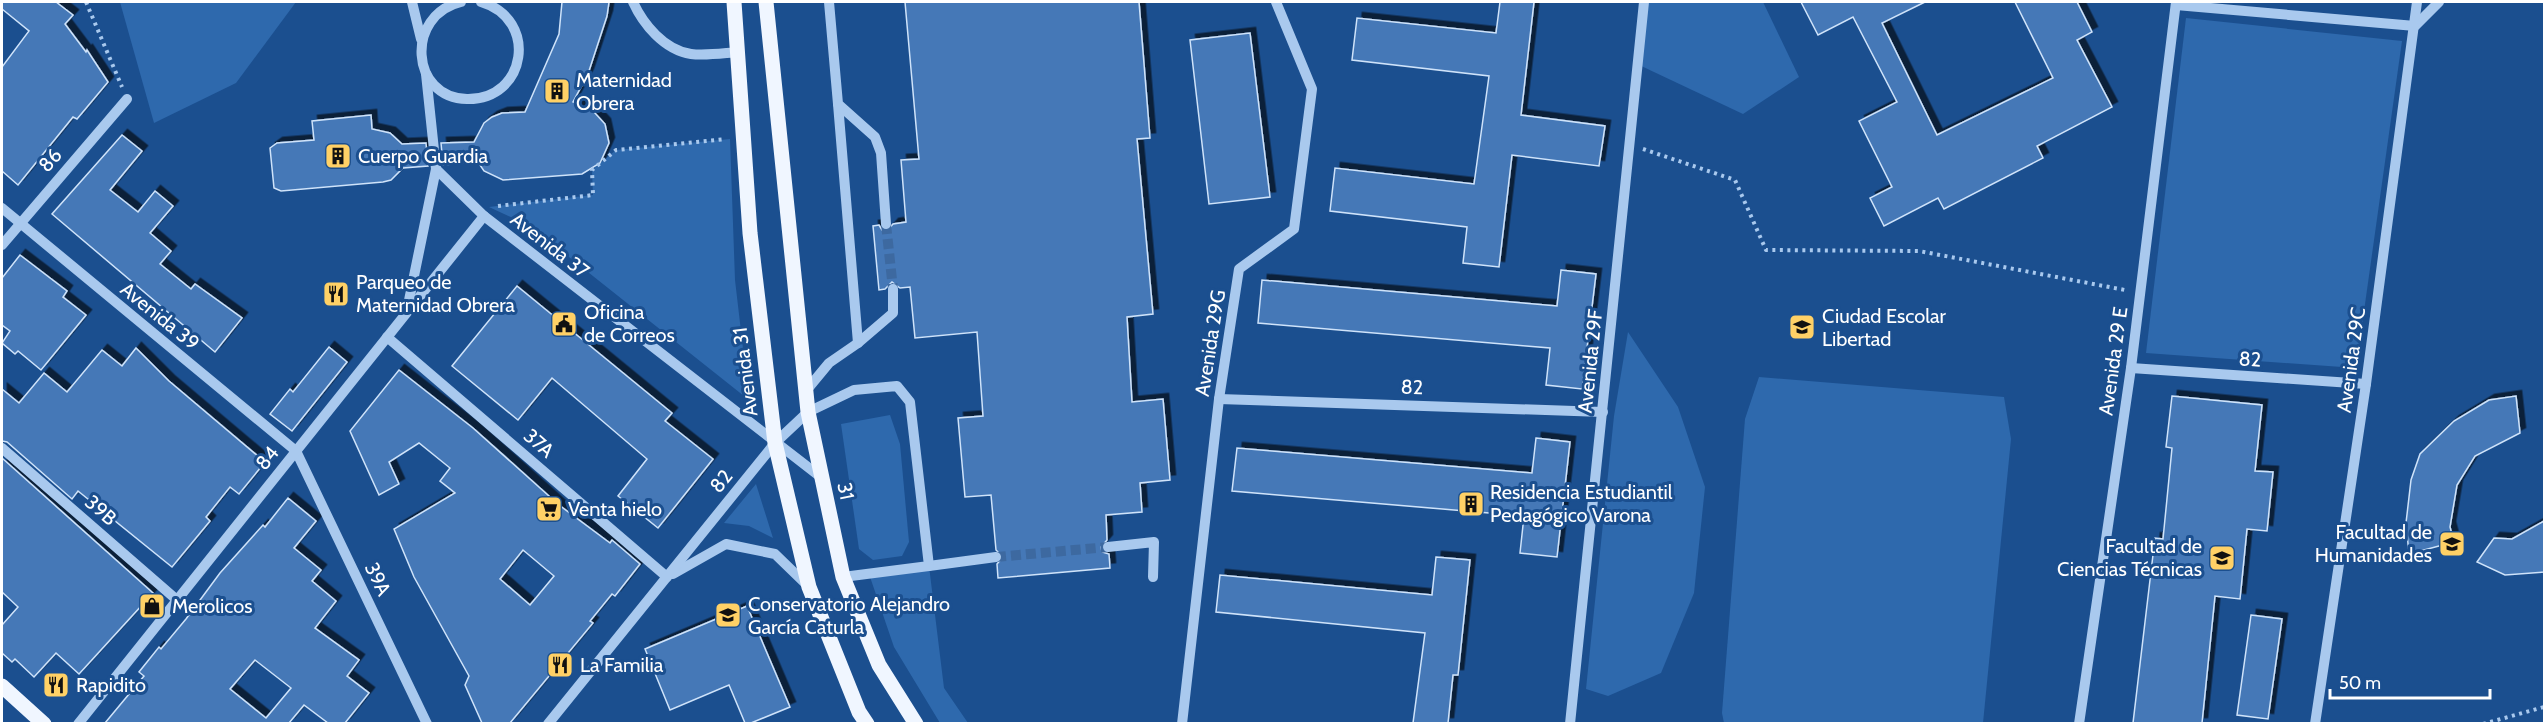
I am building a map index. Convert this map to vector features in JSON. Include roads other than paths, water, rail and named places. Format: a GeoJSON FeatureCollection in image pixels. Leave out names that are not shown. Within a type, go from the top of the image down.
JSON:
{"type":"FeatureCollection","features":[{"type":"Feature","properties":{"kind":"main road","name":"Avenida 31"},"geometry":{"type":"LineString","coordinates":[[734,2],[750,232],[775,443],[809,587],[859,712],[867,723]]}},
{"type":"Feature","properties":{"kind":"main road"},"geometry":{"type":"LineString","coordinates":[[766,2],[808,412]]}},
{"type":"Feature","properties":{"kind":"main road","name":"31"},"geometry":{"type":"LineString","coordinates":[[808,412],[843,577]]}},
{"type":"Feature","properties":{"kind":"main road"},"geometry":{"type":"LineString","coordinates":[[843,577],[879,665],[916,723]]}},
{"type":"Feature","properties":{"kind":"main road"},"geometry":{"type":"LineString","coordinates":[[2,686],[44,723]]}},
{"type":"Feature","properties":{"kind":"street"},"geometry":{"type":"LineString","coordinates":[[406,313],[436,170],[426,72],[421,57],[421,41],[412,2]]}},
{"type":"Feature","properties":{"kind":"street"},"geometry":{"type":"LineString","coordinates":[[421,41],[426,26],[436,14],[450,4],[461,2]]}},
{"type":"Feature","properties":{"kind":"street"},"geometry":{"type":"LineString","coordinates":[[426,72],[435,85],[448,94],[464,99],[488,95],[508,81],[516,67],[519,51],[517,34],[510,20],[498,8],[481,2]]}},
{"type":"Feature","properties":{"kind":"street"},"geometry":{"type":"LineString","coordinates":[[633,2],[641,20],[663,41],[690,54],[739,52]]}},
{"type":"Feature","properties":{"kind":"street"},"geometry":{"type":"LineString","coordinates":[[829,2],[858,343]]}},
{"type":"Feature","properties":{"kind":"street","name":"Avenida 29G"},"geometry":{"type":"LineString","coordinates":[[1182,723],[1219,399],[1239,269],[1294,228],[1312,89],[1276,2]]}},
{"type":"Feature","properties":{"kind":"street","name":"Avenida 29F"},"geometry":{"type":"LineString","coordinates":[[1570,723],[1644,2]]}},
{"type":"Feature","properties":{"kind":"street","name":"Avenida 29C"},"geometry":{"type":"LineString","coordinates":[[2315,723],[2366,384],[2417,2]]}},
{"type":"Feature","properties":{"kind":"street"},"geometry":{"type":"LineString","coordinates":[[2176,3],[2415,26],[2439,2]]}},
{"type":"Feature","properties":{"kind":"street","name":"Avenida 29 E"},"geometry":{"type":"LineString","coordinates":[[2079,723],[2131,368],[2176,3]]}},
{"type":"Feature","properties":{"kind":"street","name":"86"},"geometry":{"type":"LineString","coordinates":[[2,245],[127,99]]}},
{"type":"Feature","properties":{"kind":"street"},"geometry":{"type":"LineString","coordinates":[[838,104],[874,137],[881,153],[886,224]]}},
{"type":"Feature","properties":{"kind":"street","name":"Avenida 37"},"geometry":{"type":"LineString","coordinates":[[436,170],[484,216],[822,478]]}},
{"type":"Feature","properties":{"kind":"street","name":"Avenida 39"},"geometry":{"type":"LineString","coordinates":[[2,208],[296,451]]}},
{"type":"Feature","properties":{"kind":"street","name":"84"},"geometry":{"type":"LineString","coordinates":[[78,723],[484,216]]}},
{"type":"Feature","properties":{"kind":"street"},"geometry":{"type":"LineString","coordinates":[[805,392],[829,363],[858,343],[893,313],[893,289]]}},
{"type":"Feature","properties":{"kind":"street","name":"37A"},"geometry":{"type":"LineString","coordinates":[[387,337],[667,577]]}},
{"type":"Feature","properties":{"kind":"street","name":"82"},"geometry":{"type":"LineString","coordinates":[[2131,368],[2366,384]]}},
{"type":"Feature","properties":{"kind":"street","name":"82"},"geometry":{"type":"LineString","coordinates":[[548,723],[775,443],[808,412],[854,390],[897,386],[910,402],[929,566]]}},
{"type":"Feature","properties":{"kind":"street","name":"82"},"geometry":{"type":"LineString","coordinates":[[1219,399],[1603,412]]}},
{"type":"Feature","properties":{"kind":"street","name":"39B"},"geometry":{"type":"LineString","coordinates":[[2,448],[177,600]]}},
{"type":"Feature","properties":{"kind":"street","name":"39A"},"geometry":{"type":"LineString","coordinates":[[296,451],[428,723]]}},
{"type":"Feature","properties":{"kind":"street"},"geometry":{"type":"LineString","coordinates":[[1108,547],[1154,542],[1153,577]]}},
{"type":"Feature","properties":{"kind":"street","name":"82"},"geometry":{"type":"LineString","coordinates":[[667,577],[726,544],[775,554],[809,587]]}},
{"type":"Feature","properties":{"kind":"street"},"geometry":{"type":"LineString","coordinates":[[843,577],[996,557]]}},
{"type":"Feature","properties":{"kind":"tunnel"},"geometry":{"type":"LineString","coordinates":[[886,224],[893,289]]}},
{"type":"Feature","properties":{"kind":"tunnel"},"geometry":{"type":"LineString","coordinates":[[996,557],[1108,547]]}},
{"type":"Feature","properties":{"kind":"place","name":"Maternidad Obrera"},"geometry":{"type":"Point","coordinates":[557,91]}},
{"type":"Feature","properties":{"kind":"place","name":"Cuerpo Guardia"},"geometry":{"type":"Point","coordinates":[338,156]}},
{"type":"Feature","properties":{"kind":"place","name":"Parqueo de Maternidad Obrera"},"geometry":{"type":"Point","coordinates":[336,294]}},
{"type":"Feature","properties":{"kind":"place","name":"Oficina de Correos"},"geometry":{"type":"Point","coordinates":[564,324]}},
{"type":"Feature","properties":{"kind":"place","name":"Ciudad Escolar Libertad"},"geometry":{"type":"Point","coordinates":[1802,327]}},
{"type":"Feature","properties":{"kind":"place","name":"Residencia Estudiantil Pedagógico Varona"},"geometry":{"type":"Point","coordinates":[1471,504]}},
{"type":"Feature","properties":{"kind":"place","name":"Venta hielo"},"geometry":{"type":"Point","coordinates":[549,509]}},
{"type":"Feature","properties":{"kind":"place","name":"Facultad de Humanidades"},"geometry":{"type":"Point","coordinates":[2452,544]}},
{"type":"Feature","properties":{"kind":"place","name":"Facultad de Ciencias Técnicas"},"geometry":{"type":"Point","coordinates":[2222,558]}},
{"type":"Feature","properties":{"kind":"place","name":"Merolicos"},"geometry":{"type":"Point","coordinates":[152,606]}},
{"type":"Feature","properties":{"kind":"place","name":"Conservatorio Alejandro García Caturla"},"geometry":{"type":"Point","coordinates":[728,615]}},
{"type":"Feature","properties":{"kind":"place","name":"La Familia"},"geometry":{"type":"Point","coordinates":[560,665]}},
{"type":"Feature","properties":{"kind":"place","name":"Rapidito"},"geometry":{"type":"Point","coordinates":[56,685]}}]}
